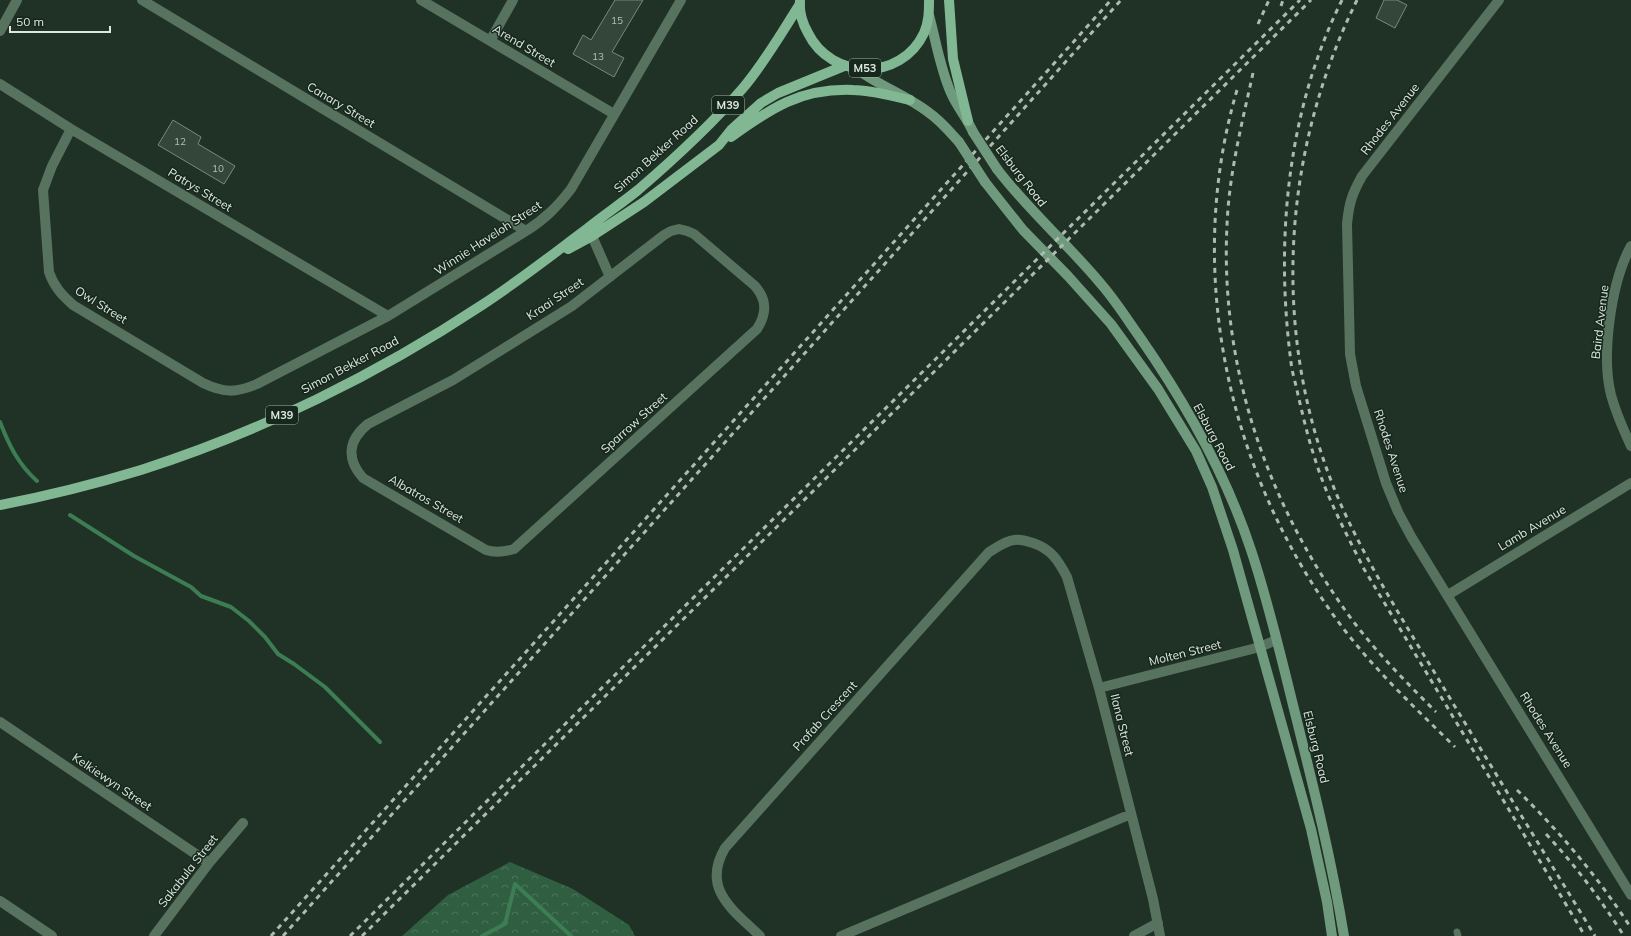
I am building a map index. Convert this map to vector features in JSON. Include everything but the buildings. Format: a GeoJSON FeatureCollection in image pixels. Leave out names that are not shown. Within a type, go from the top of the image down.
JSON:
{"type":"FeatureCollection","features":[{"type":"Feature","properties":{"kind":"main road","name":"M53"},"geometry":{"type":"LineString","coordinates":[[800,2],[803,24],[812,42],[826,56],[844,66],[857,69],[880,68],[898,61],[913,49],[924,33],[929,15],[929,0]]}},
{"type":"Feature","properties":{"kind":"main road"},"geometry":{"type":"LineString","coordinates":[[949,0],[953,59],[968,121]]}},
{"type":"Feature","properties":{"kind":"main road","name":"Simon Bekker Road"},"geometry":{"type":"LineString","coordinates":[[591,231],[715,119],[744,87],[759,67],[800,2]]}},
{"type":"Feature","properties":{"kind":"main road","name":"Elsburg Road"},"geometry":{"type":"LineString","coordinates":[[929,15],[941,68],[958,110],[968,121],[973,132],[997,169],[1030,209],[1101,284],[1140,336],[1169,382],[1206,446],[1237,514],[1251,550],[1276,640],[1322,826],[1344,936]]}},
{"type":"Feature","properties":{"kind":"main road","name":"Simon Bekker Road"},"geometry":{"type":"LineString","coordinates":[[0,505],[40,497],[141,470],[216,443],[283,415],[351,382],[481,306],[591,231],[644,202],[719,145],[731,130],[761,103],[778,93],[844,66]]}},
{"type":"Feature","properties":{"kind":"main road","name":"Elsburg Road"},"geometry":{"type":"LineString","coordinates":[[857,69],[872,80],[928,111],[942,123],[959,142],[985,182],[1022,230],[1068,276],[1110,324],[1158,389],[1196,451],[1212,487],[1226,528],[1260,647],[1311,829],[1327,902],[1332,936]]}},
{"type":"Feature","properties":{"kind":"main road"},"geometry":{"type":"LineString","coordinates":[[719,145],[767,111],[787,102],[818,92],[854,90],[910,100]]}},
{"type":"Feature","properties":{"kind":"street"},"geometry":{"type":"LineString","coordinates":[[0,31],[17,0]]}},
{"type":"Feature","properties":{"kind":"street","name":"Canary Street"},"geometry":{"type":"LineString","coordinates":[[142,0],[526,231]]}},
{"type":"Feature","properties":{"kind":"street","name":"Arend Street"},"geometry":{"type":"LineString","coordinates":[[421,0],[614,114]]}},
{"type":"Feature","properties":{"kind":"street"},"geometry":{"type":"LineString","coordinates":[[490,40],[513,0]]}},
{"type":"Feature","properties":{"kind":"street","name":"Winnie Haveloh Street"},"geometry":{"type":"LineString","coordinates":[[216,389],[230,391],[244,390],[257,384],[388,316],[541,221],[557,207],[571,189],[681,0]]}},
{"type":"Feature","properties":{"kind":"street","name":"Rhodes Avenue"},"geometry":{"type":"LineString","coordinates":[[1499,0],[1362,176],[1349,205],[1348,239],[1350,354],[1356,386],[1386,483],[1398,512],[1412,538],[1631,895]]}},
{"type":"Feature","properties":{"kind":"street","name":"Patrys Street"},"geometry":{"type":"LineString","coordinates":[[0,84],[71,129],[388,316]]}},
{"type":"Feature","properties":{"kind":"street","name":"Owl Street"},"geometry":{"type":"LineString","coordinates":[[71,129],[52,166],[43,190],[49,272],[53,283],[61,295],[73,305],[216,389]]}},
{"type":"Feature","properties":{"kind":"street","name":"Kraai Street"},"geometry":{"type":"LineString","coordinates":[[351,449],[359,430],[453,380],[572,306],[671,231],[687,230],[694,234],[755,286],[761,293],[765,302]]}},
{"type":"Feature","properties":{"kind":"street"},"geometry":{"type":"LineString","coordinates":[[591,231],[610,277]]}},
{"type":"Feature","properties":{"kind":"street","name":"Baird Avenue"},"geometry":{"type":"LineString","coordinates":[[1631,246],[1616,285],[1607,361],[1611,395],[1618,419],[1631,446]]}},
{"type":"Feature","properties":{"kind":"street","name":"Sparrow Street"},"geometry":{"type":"LineString","coordinates":[[505,552],[514,549],[522,543],[757,329],[765,312],[765,302]]}},
{"type":"Feature","properties":{"kind":"street","name":"Albatros Street"},"geometry":{"type":"LineString","coordinates":[[351,449],[352,460],[356,470],[363,478],[486,550],[505,552]]}},
{"type":"Feature","properties":{"kind":"street","name":"Lamb Avenue"},"geometry":{"type":"LineString","coordinates":[[1448,595],[1631,483]]}},
{"type":"Feature","properties":{"kind":"street","name":"Profab Crescent"},"geometry":{"type":"LineString","coordinates":[[760,936],[726,902],[719,890],[716,874],[718,860],[725,848],[989,552],[1014,540],[1027,541]]}},
{"type":"Feature","properties":{"kind":"street","name":"Ilana Street"},"geometry":{"type":"LineString","coordinates":[[1027,541],[1052,553],[1067,577],[1099,688],[1160,936]]}},
{"type":"Feature","properties":{"kind":"street","name":"Molten Street"},"geometry":{"type":"LineString","coordinates":[[1099,688],[1260,647],[1276,640]]}},
{"type":"Feature","properties":{"kind":"street","name":"Kelkiewyn Street"},"geometry":{"type":"LineString","coordinates":[[0,722],[208,863]]}},
{"type":"Feature","properties":{"kind":"street"},"geometry":{"type":"LineString","coordinates":[[841,936],[1131,814]]}},
{"type":"Feature","properties":{"kind":"street","name":"Sakabula Street"},"geometry":{"type":"LineString","coordinates":[[154,936],[208,863],[243,823]]}},
{"type":"Feature","properties":{"kind":"street"},"geometry":{"type":"LineString","coordinates":[[0,901],[52,936]]}},
{"type":"Feature","properties":{"kind":"street"},"geometry":{"type":"LineString","coordinates":[[1134,936],[1158,923]]}},
{"type":"Feature","properties":{"kind":"green space"},"geometry":{"type":"Polygon","coordinates":[[[510,862],[573,889],[629,925],[635,936],[402,936],[448,895],[510,862]]]}},
{"type":"Feature","properties":{"kind":"waterway"},"geometry":{"type":"LineString","coordinates":[[0,422],[19,461],[37,481]]}},
{"type":"Feature","properties":{"kind":"waterway"},"geometry":{"type":"LineString","coordinates":[[70,515],[134,556],[191,587],[201,596],[231,607],[249,621],[265,637],[278,654],[325,687],[380,742]]}},
{"type":"Feature","properties":{"kind":"waterway"},"geometry":{"type":"LineString","coordinates":[[482,936],[505,924],[515,884],[571,936]]}},
{"type":"Feature","properties":{"kind":"railway"},"geometry":{"type":"LineString","coordinates":[[271,936],[1111,0]]}},
{"type":"Feature","properties":{"kind":"railway"},"geometry":{"type":"LineString","coordinates":[[283,936],[1121,0]]}},
{"type":"Feature","properties":{"kind":"railway"},"geometry":{"type":"LineString","coordinates":[[1258,24],[1269,0]]}},
{"type":"Feature","properties":{"kind":"railway"},"geometry":{"type":"LineString","coordinates":[[1281,6],[1283,0]]}},
{"type":"Feature","properties":{"kind":"railway"},"geometry":{"type":"LineString","coordinates":[[350,936],[1300,0]]}},
{"type":"Feature","properties":{"kind":"railway"},"geometry":{"type":"LineString","coordinates":[[362,936],[1311,0]]}},
{"type":"Feature","properties":{"kind":"railway"},"geometry":{"type":"LineString","coordinates":[[1342,0],[1323,42],[1297,131],[1290,177],[1286,223],[1284,270],[1286,316],[1293,374],[1306,427],[1325,488],[1364,569],[1585,936]]}},
{"type":"Feature","properties":{"kind":"railway"},"geometry":{"type":"LineString","coordinates":[[1357,0],[1331,61],[1312,123],[1299,187],[1293,252],[1295,317],[1303,382],[1319,445],[1342,507],[1366,556],[1406,626],[1595,936]]}},
{"type":"Feature","properties":{"kind":"railway"},"geometry":{"type":"LineString","coordinates":[[1253,73],[1230,187],[1227,225],[1227,277],[1231,328],[1240,378],[1253,427],[1271,475],[1292,522],[1317,567],[1355,624],[1400,675],[1436,712]]}},
{"type":"Feature","properties":{"kind":"railway"},"geometry":{"type":"LineString","coordinates":[[1237,90],[1222,156],[1215,222],[1216,289],[1224,356],[1239,421],[1261,485],[1290,546],[1325,603],[1354,642],[1386,678],[1455,747]]}},
{"type":"Feature","properties":{"kind":"railway"},"geometry":{"type":"LineString","coordinates":[[1517,790],[1578,856],[1631,928]]}},
{"type":"Feature","properties":{"kind":"railway"},"geometry":{"type":"LineString","coordinates":[[1546,834],[1568,858],[1588,884],[1624,936]]}}]}
